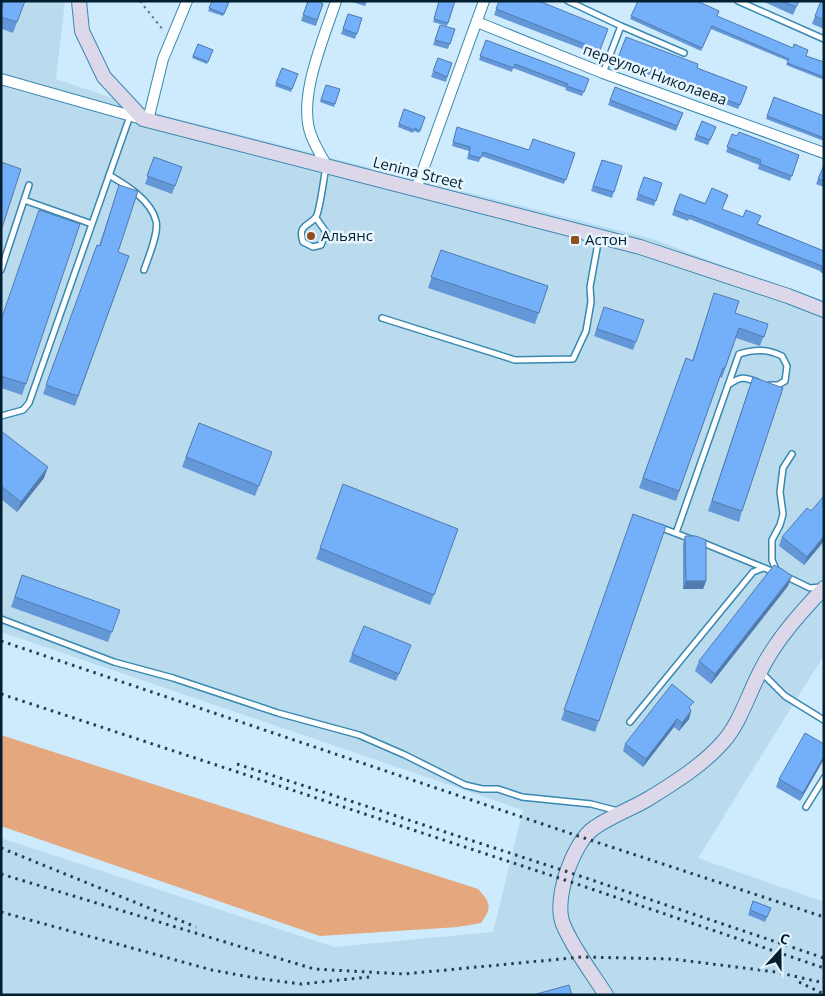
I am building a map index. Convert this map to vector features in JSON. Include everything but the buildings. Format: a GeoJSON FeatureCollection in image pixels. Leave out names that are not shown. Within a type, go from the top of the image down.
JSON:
{"type":"FeatureCollection","features":[{"type":"Feature","properties":{"kind":"main road"},"geometry":{"type":"LineString","coordinates":[[79,1],[82,30],[104,77],[140,118]]}},
{"type":"Feature","properties":{"kind":"main road","name":"Lenina Street"},"geometry":{"type":"LineString","coordinates":[[140,118],[640,247],[788,296],[824,310]]}},
{"type":"Feature","properties":{"kind":"main road"},"geometry":{"type":"LineString","coordinates":[[606,995],[570,939],[562,922],[559,908],[561,891],[584,838],[593,828],[648,799],[688,772],[707,758],[724,741],[746,703],[760,670],[784,634],[824,587]]}},
{"type":"Feature","properties":{"kind":"street"},"geometry":{"type":"LineString","coordinates":[[140,118],[187,1]]}},
{"type":"Feature","properties":{"kind":"street"},"geometry":{"type":"LineString","coordinates":[[326,166],[310,134],[306,109],[308,90],[336,1]]}},
{"type":"Feature","properties":{"kind":"street"},"geometry":{"type":"LineString","coordinates":[[416,189],[484,1]]}},
{"type":"Feature","properties":{"kind":"street","name":"переулок Николаева"},"geometry":{"type":"LineString","coordinates":[[477,22],[603,73],[824,153]]}},
{"type":"Feature","properties":{"kind":"street","name":"Lenina Street"},"geometry":{"type":"LineString","coordinates":[[1,79],[140,118]]}},
{"type":"Feature","properties":{"kind":"lane"},"geometry":{"type":"LineString","coordinates":[[568,1],[684,53]]}},
{"type":"Feature","properties":{"kind":"lane"},"geometry":{"type":"LineString","coordinates":[[738,1],[824,39]]}},
{"type":"Feature","properties":{"kind":"lane"},"geometry":{"type":"LineString","coordinates":[[603,73],[621,26]]}},
{"type":"Feature","properties":{"kind":"lane"},"geometry":{"type":"LineString","coordinates":[[1,416],[23,410],[29,403],[109,175],[140,118]]}},
{"type":"Feature","properties":{"kind":"lane"},"geometry":{"type":"LineString","coordinates":[[316,218],[326,232],[321,245],[313,247],[303,242],[301,236],[303,228],[316,218],[326,166]]}},
{"type":"Feature","properties":{"kind":"lane"},"geometry":{"type":"LineString","coordinates":[[109,175],[138,195],[148,207],[156,222],[154,237],[144,270]]}},
{"type":"Feature","properties":{"kind":"lane"},"geometry":{"type":"LineString","coordinates":[[1,270],[29,185]]}},
{"type":"Feature","properties":{"kind":"lane"},"geometry":{"type":"LineString","coordinates":[[24,200],[92,224]]}},
{"type":"Feature","properties":{"kind":"lane"},"geometry":{"type":"LineString","coordinates":[[382,318],[515,360],[573,359],[586,331],[591,302],[590,287],[599,237]]}},
{"type":"Feature","properties":{"kind":"lane"},"geometry":{"type":"LineString","coordinates":[[676,533],[728,385],[739,354],[770,350],[782,356],[787,366],[785,381],[778,385],[768,386],[745,377],[736,379],[728,385]]}},
{"type":"Feature","properties":{"kind":"lane"},"geometry":{"type":"LineString","coordinates":[[777,573],[772,560],[772,540],[780,525],[782,514],[780,492],[783,468],[792,454]]}},
{"type":"Feature","properties":{"kind":"lane"},"geometry":{"type":"LineString","coordinates":[[648,523],[777,573],[810,588],[824,587]]}},
{"type":"Feature","properties":{"kind":"lane"},"geometry":{"type":"LineString","coordinates":[[630,722],[753,572],[764,568]]}},
{"type":"Feature","properties":{"kind":"lane"},"geometry":{"type":"LineString","coordinates":[[1,619],[114,662],[173,678],[278,713],[359,735],[466,785],[482,789],[498,789],[522,797],[590,804],[623,812]]}},
{"type":"Feature","properties":{"kind":"lane"},"geometry":{"type":"LineString","coordinates":[[760,670],[785,696],[824,720]]}},
{"type":"Feature","properties":{"kind":"lane"},"geometry":{"type":"LineString","coordinates":[[806,807],[824,778]]}},
{"type":"Feature","properties":{"kind":"path"},"geometry":{"type":"LineString","coordinates":[[140,1],[172,42]]}},
{"type":"Feature","properties":{"kind":"shaded area"},"geometry":{"type":"Polygon","coordinates":[[[1,1],[65,1],[56,79],[166,116],[653,239],[824,304],[824,655],[698,858],[824,902],[824,995],[1,995],[1,838],[334,947],[493,932],[523,810],[1,632],[1,1]]]}},
{"type":"Feature","properties":{"kind":"shaded area"},"geometry":{"type":"Polygon","coordinates":[[[1,735],[478,889],[488,902],[487,913],[481,923],[458,927],[320,936],[1,826],[1,735]]]}},
{"type":"Feature","properties":{"kind":"railway"},"geometry":{"type":"LineString","coordinates":[[1,641],[824,917]]}},
{"type":"Feature","properties":{"kind":"railway"},"geometry":{"type":"LineString","coordinates":[[1,694],[565,880],[824,968]]}},
{"type":"Feature","properties":{"kind":"railway"},"geometry":{"type":"LineString","coordinates":[[237,764],[824,958]]}},
{"type":"Feature","properties":{"kind":"railway"},"geometry":{"type":"LineString","coordinates":[[1,848],[196,927]]}},
{"type":"Feature","properties":{"kind":"railway"},"geometry":{"type":"LineString","coordinates":[[1,874],[314,969],[404,974],[582,957],[672,959],[776,972],[824,983]]}},
{"type":"Feature","properties":{"kind":"railway"},"geometry":{"type":"LineString","coordinates":[[1,912],[212,970],[255,978],[301,984],[370,977]]}},
{"type":"Feature","properties":{"kind":"railway"},"geometry":{"type":"LineString","coordinates":[[799,982],[824,994]]}},
{"type":"Feature","properties":{"kind":"place","name":"Альянс"},"geometry":{"type":"Point","coordinates":[311,236]}},
{"type":"Feature","properties":{"kind":"place","name":"Астон"},"geometry":{"type":"Point","coordinates":[575,240]}}]}
